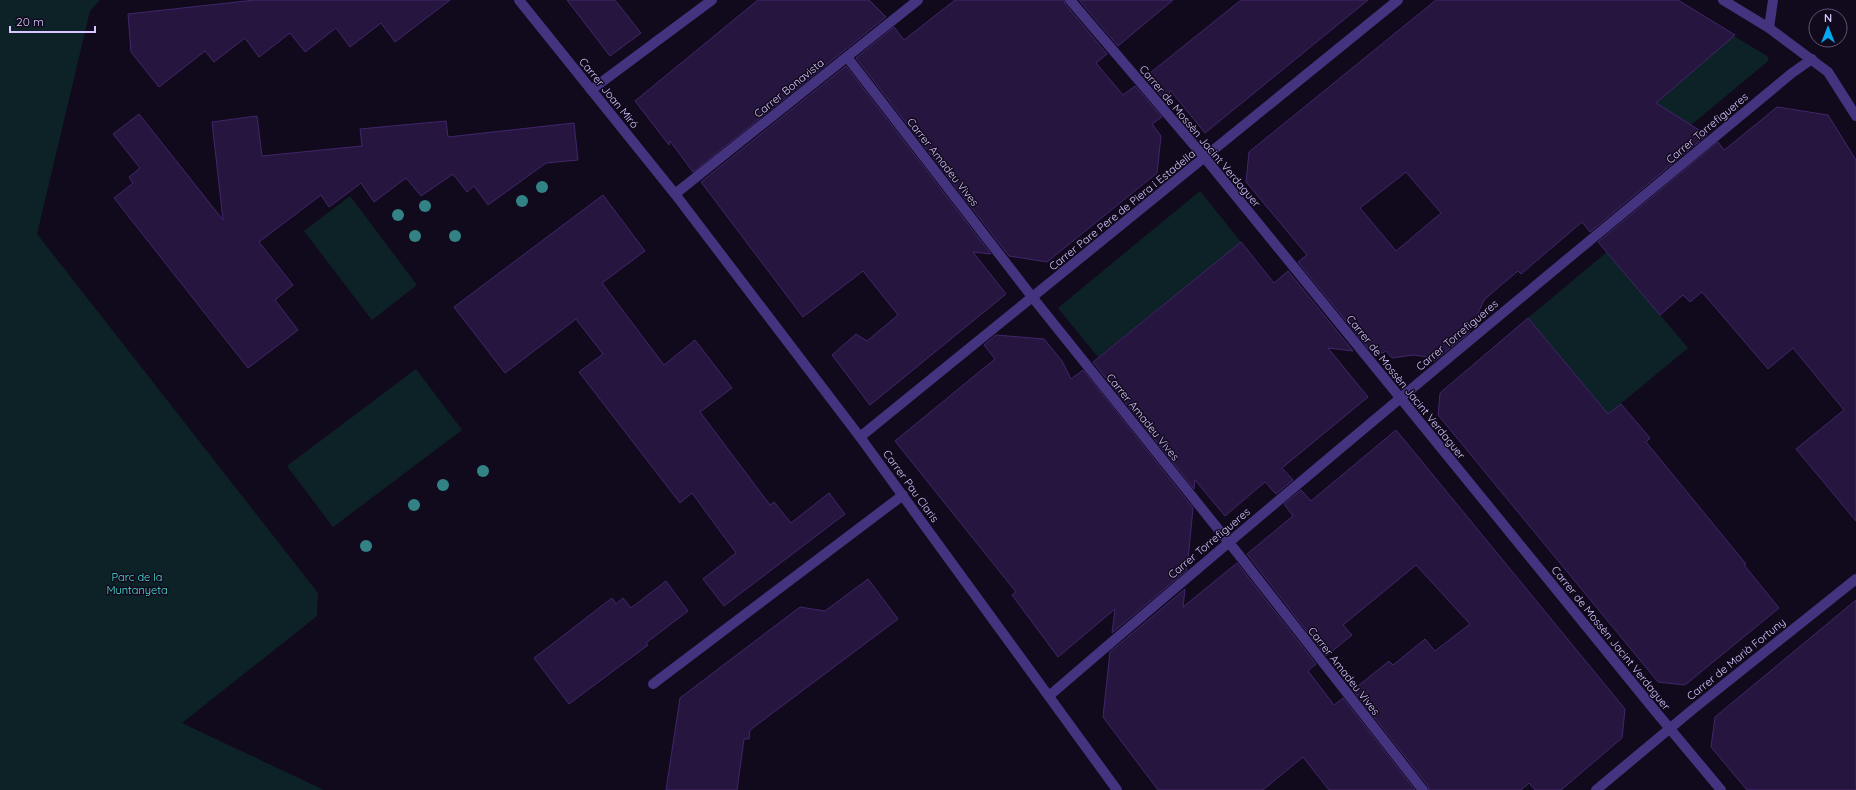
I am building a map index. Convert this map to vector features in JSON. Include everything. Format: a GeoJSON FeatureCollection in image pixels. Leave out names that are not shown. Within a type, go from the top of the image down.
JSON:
{"type":"FeatureCollection","features":[{"type":"Feature","properties":{"kind":"street","name":"Carrer Joan Miró"},"geometry":{"type":"LineString","coordinates":[[519,0],[677,198]]}},
{"type":"Feature","properties":{"kind":"street"},"geometry":{"type":"LineString","coordinates":[[591,90],[712,0]]}},
{"type":"Feature","properties":{"kind":"street","name":"Carrer Bonavista"},"geometry":{"type":"LineString","coordinates":[[677,198],[918,0]]}},
{"type":"Feature","properties":{"kind":"street","name":"Carrer de Mossèn Jacint Verdaguer"},"geometry":{"type":"LineString","coordinates":[[1070,0],[1205,158],[1669,728],[1722,790]]}},
{"type":"Feature","properties":{"kind":"street","name":"Carrer Pare Pere de Piera i Estadella"},"geometry":{"type":"LineString","coordinates":[[860,437],[1398,0]]}},
{"type":"Feature","properties":{"kind":"street"},"geometry":{"type":"LineString","coordinates":[[1723,0],[1769,28],[1828,72],[1856,116]]}},
{"type":"Feature","properties":{"kind":"street"},"geometry":{"type":"LineString","coordinates":[[1769,28],[1773,0]]}},
{"type":"Feature","properties":{"kind":"street","name":"Carrer Amadeu Vives"},"geometry":{"type":"LineString","coordinates":[[847,57],[1032,298],[1228,542],[1423,790]]}},
{"type":"Feature","properties":{"kind":"street","name":"Carrer Torrefigueres"},"geometry":{"type":"LineString","coordinates":[[1049,696],[1228,542],[1400,398],[1792,73],[1812,59]]}},
{"type":"Feature","properties":{"kind":"street","name":"Carrer Pau Claris"},"geometry":{"type":"LineString","coordinates":[[677,198],[860,437],[1117,790]]}},
{"type":"Feature","properties":{"kind":"street"},"geometry":{"type":"LineString","coordinates":[[653,684],[903,496]]}},
{"type":"Feature","properties":{"kind":"street","name":"Carrer de Marià Fortuny"},"geometry":{"type":"LineString","coordinates":[[1596,790],[1669,728],[1856,578]]}},
{"type":"Feature","properties":{"kind":"green space","name":"Parc de la Muntanyeta"},"geometry":{"type":"Polygon","coordinates":[[[0,0],[100,0],[90,11],[37,234],[318,593],[317,616],[182,723],[324,790],[0,790],[0,0]]]}},
{"type":"Feature","properties":{"kind":"green space"},"geometry":{"type":"Polygon","coordinates":[[[1734,36],[1767,56],[1769,59],[1767,62],[1691,125],[1656,103],[1734,36]]]}},
{"type":"Feature","properties":{"kind":"green space"},"geometry":{"type":"Polygon","coordinates":[[[1200,191],[1241,242],[1098,357],[1058,308],[1200,191]]]}},
{"type":"Feature","properties":{"kind":"green space"},"geometry":{"type":"Polygon","coordinates":[[[350,196],[417,285],[372,320],[304,231],[350,196]]]}},
{"type":"Feature","properties":{"kind":"green space"},"geometry":{"type":"Polygon","coordinates":[[[1607,252],[1688,348],[1608,414],[1528,318],[1607,252]]]}},
{"type":"Feature","properties":{"kind":"green space"},"geometry":{"type":"Polygon","coordinates":[[[416,369],[462,430],[333,527],[287,466],[416,369]]]}},
{"type":"Feature","properties":{"kind":"building"},"geometry":{"type":"Polygon","coordinates":[[[255,0],[450,0],[395,42],[381,23],[350,47],[336,28],[305,52],[290,33],[259,57],[245,38],[214,62],[205,51],[159,87],[131,52],[128,14],[255,0]]]}},
{"type":"Feature","properties":{"kind":"building"},"geometry":{"type":"Polygon","coordinates":[[[567,0],[615,0],[641,33],[610,56],[567,0]]]}},
{"type":"Feature","properties":{"kind":"building"},"geometry":{"type":"Polygon","coordinates":[[[758,0],[869,0],[886,17],[693,172],[670,141],[669,145],[635,101],[758,0]]]}},
{"type":"Feature","properties":{"kind":"building"},"geometry":{"type":"Polygon","coordinates":[[[955,0],[1064,0],[1065,4],[1107,54],[1096,63],[1123,95],[1135,86],[1162,117],[1152,124],[1161,136],[1157,173],[1047,262],[1009,256],[856,58],[894,27],[904,40],[955,0]]]}},
{"type":"Feature","properties":{"kind":"building"},"geometry":{"type":"Polygon","coordinates":[[[1079,0],[1173,0],[1118,46],[1079,0]]]}},
{"type":"Feature","properties":{"kind":"building"},"geometry":{"type":"Polygon","coordinates":[[[1241,0],[1368,0],[1205,133],[1170,90],[1167,103],[1145,77],[1241,0]]]}},
{"type":"Feature","properties":{"kind":"building"},"geometry":{"type":"Polygon","coordinates":[[[1436,0],[1678,0],[1735,35],[1656,103],[1707,135],[1590,232],[1582,222],[1521,274],[1518,271],[1501,285],[1484,300],[1469,333],[1433,362],[1429,357],[1413,355],[1392,358],[1386,351],[1383,353],[1371,352],[1298,262],[1307,255],[1246,182],[1249,152],[1436,0]],[[1406,172],[1360,208],[1396,251],[1441,213],[1406,172]]]}},
{"type":"Feature","properties":{"kind":"building"},"geometry":{"type":"Polygon","coordinates":[[[846,66],[991,254],[973,252],[1006,294],[870,405],[832,355],[856,334],[867,341],[898,315],[863,271],[803,317],[701,182],[846,66]]]}},
{"type":"Feature","properties":{"kind":"building"},"geometry":{"type":"Polygon","coordinates":[[[1777,107],[1828,115],[1856,160],[1856,521],[1796,449],[1844,410],[1793,348],[1768,369],[1702,292],[1690,302],[1683,295],[1660,315],[1598,242],[1718,142],[1724,150],[1777,107]]]}},
{"type":"Feature","properties":{"kind":"building"},"geometry":{"type":"Polygon","coordinates":[[[139,114],[223,220],[212,122],[257,116],[262,156],[362,146],[360,129],[446,121],[448,137],[574,123],[578,160],[546,163],[488,205],[474,186],[467,192],[453,174],[421,196],[406,178],[374,202],[361,183],[329,207],[321,195],[259,242],[293,285],[275,300],[298,330],[248,368],[114,198],[133,183],[129,177],[140,168],[113,134],[139,114]]]}},
{"type":"Feature","properties":{"kind":"building"},"geometry":{"type":"Polygon","coordinates":[[[603,195],[645,251],[602,283],[664,365],[695,340],[732,388],[700,412],[770,505],[774,502],[791,523],[829,493],[845,514],[724,606],[703,579],[736,553],[692,493],[680,503],[579,372],[603,354],[576,319],[505,373],[454,307],[603,195]]]}},
{"type":"Feature","properties":{"kind":"building"},"geometry":{"type":"Polygon","coordinates":[[[1241,242],[1274,283],[1288,271],[1353,351],[1328,348],[1368,397],[1282,468],[1293,480],[1276,494],[1265,482],[1225,516],[1195,480],[1194,489],[1093,362],[1241,242]]]}},
{"type":"Feature","properties":{"kind":"building"},"geometry":{"type":"Polygon","coordinates":[[[1528,318],[1608,414],[1621,404],[1650,438],[1646,442],[1746,564],[1744,565],[1779,608],[1685,685],[1658,682],[1438,415],[1440,393],[1528,318]]]}},
{"type":"Feature","properties":{"kind":"building"},"geometry":{"type":"Polygon","coordinates":[[[996,335],[1044,339],[1062,361],[1071,379],[1083,370],[1193,508],[1187,570],[1112,633],[1115,609],[1058,657],[1012,595],[1016,592],[895,441],[995,359],[984,345],[996,335]]]}},
{"type":"Feature","properties":{"kind":"building"},"geometry":{"type":"Polygon","coordinates":[[[1396,430],[1625,709],[1622,738],[1561,790],[1535,790],[1529,783],[1521,790],[1429,790],[1428,786],[1353,690],[1389,661],[1393,665],[1425,639],[1435,651],[1470,624],[1416,565],[1343,625],[1352,635],[1326,656],[1247,554],[1293,516],[1284,504],[1301,490],[1311,501],[1396,430]]]}},
{"type":"Feature","properties":{"kind":"building"},"geometry":{"type":"Polygon","coordinates":[[[1237,563],[1316,664],[1308,671],[1334,705],[1343,698],[1415,790],[1329,790],[1303,757],[1263,790],[1158,790],[1103,717],[1110,652],[1185,589],[1183,607],[1237,563]]]}},
{"type":"Feature","properties":{"kind":"building"},"geometry":{"type":"Polygon","coordinates":[[[868,579],[898,619],[750,730],[749,739],[744,739],[737,790],[666,790],[680,698],[800,607],[825,611],[868,579]]]}},
{"type":"Feature","properties":{"kind":"building"},"geometry":{"type":"Polygon","coordinates":[[[666,581],[688,611],[646,643],[648,645],[569,704],[534,658],[612,598],[616,604],[623,598],[631,608],[666,581]]]}},
{"type":"Feature","properties":{"kind":"building"},"geometry":{"type":"Polygon","coordinates":[[[1856,600],[1856,790],[1747,790],[1711,747],[1715,717],[1856,600]]]}}]}
